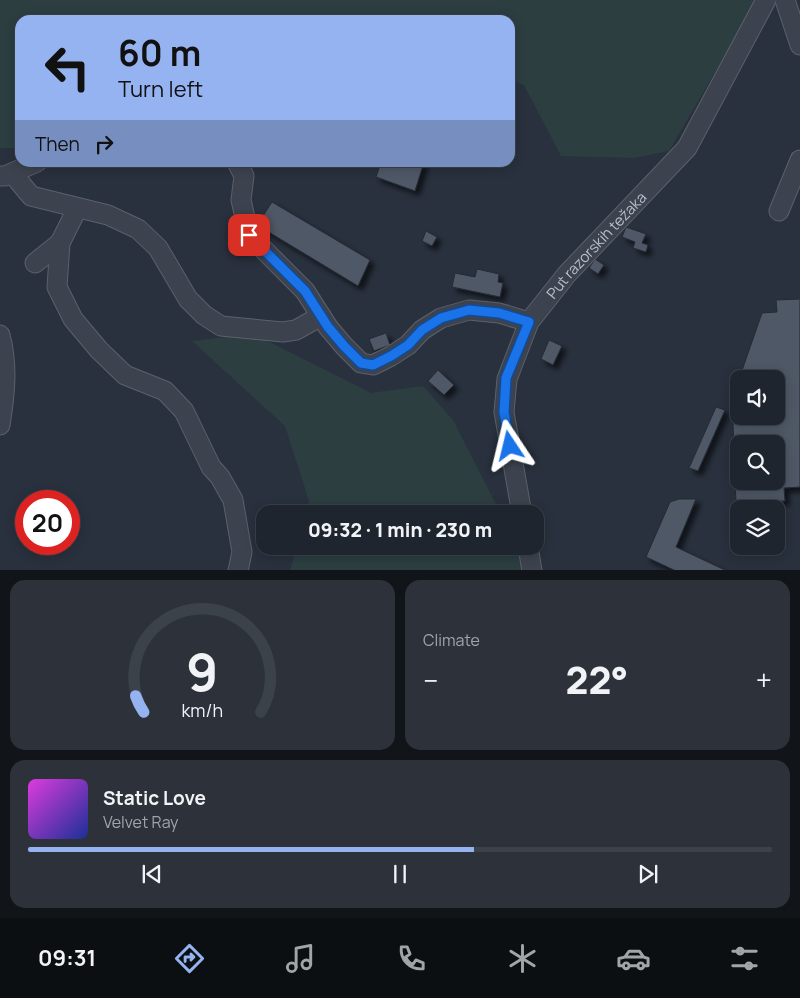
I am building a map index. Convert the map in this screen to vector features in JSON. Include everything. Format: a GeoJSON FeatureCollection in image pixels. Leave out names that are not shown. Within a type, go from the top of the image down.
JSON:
{"type":"FeatureCollection","features":[{"type":"Feature","properties":{"kind":"lane","name":"Put razorskih težaka"},"geometry":{"type":"LineString","coordinates":[[520,505],[504,412],[506,378],[529,322],[567,274],[687,148],[766,0]]}},
{"type":"Feature","properties":{"kind":"lane"},"geometry":{"type":"LineString","coordinates":[[785,0],[800,45]]}},
{"type":"Feature","properties":{"kind":"lane"},"geometry":{"type":"LineString","coordinates":[[779,211],[800,160]]}},
{"type":"Feature","properties":{"kind":"lane"},"geometry":{"type":"LineString","coordinates":[[4,177],[26,167]]}},
{"type":"Feature","properties":{"kind":"lane"},"geometry":{"type":"LineString","coordinates":[[240,167],[244,176],[241,200],[249,235],[305,291],[344,346],[361,363],[373,365],[408,345],[422,330],[441,318],[469,310],[499,313],[529,322]]}},
{"type":"Feature","properties":{"kind":"lane"},"geometry":{"type":"LineString","coordinates":[[4,177],[31,196],[77,209],[108,215],[138,229],[158,248],[188,299],[204,315],[221,326],[283,332],[296,330],[321,316]]}},
{"type":"Feature","properties":{"kind":"lane"},"geometry":{"type":"LineString","coordinates":[[77,209],[60,243],[58,287],[72,319],[99,350],[125,375],[165,391],[184,411],[211,467],[220,477],[233,500],[242,552],[238,570]]}},
{"type":"Feature","properties":{"kind":"lane"},"geometry":{"type":"LineString","coordinates":[[35,263],[60,243]]}},
{"type":"Feature","properties":{"kind":"lane"},"geometry":{"type":"LineString","coordinates":[[0,335],[4,349],[6,374],[0,424]]}},
{"type":"Feature","properties":{"kind":"lane"},"geometry":{"type":"LineString","coordinates":[[530,555],[532,570]]}},
{"type":"Feature","properties":{"kind":"shaded area"},"geometry":{"type":"Polygon","coordinates":[[[0,0],[757,0],[669,151],[634,158],[561,156],[524,85],[515,81],[515,15],[15,15],[15,147],[0,148],[0,0]]]}},
{"type":"Feature","properties":{"kind":"shaded area"},"geometry":{"type":"Polygon","coordinates":[[[253,334],[371,393],[423,386],[453,420],[496,505],[308,505],[309,501],[285,426],[192,341],[253,334]]]}},
{"type":"Feature","properties":{"kind":"shaded area"},"geometry":{"type":"Polygon","coordinates":[[[294,555],[522,555],[538,570],[290,570],[294,555]]]}},
{"type":"Feature","properties":{"kind":"building"},"geometry":{"type":"Polygon","coordinates":[[[379,167],[422,167],[415,191],[376,177],[379,167]]]}},
{"type":"Feature","properties":{"kind":"building"},"geometry":{"type":"Polygon","coordinates":[[[272,202],[370,260],[358,286],[257,225],[272,202]]]}},
{"type":"Feature","properties":{"kind":"building"},"geometry":{"type":"Polygon","coordinates":[[[626,227],[646,234],[642,243],[648,245],[646,252],[633,248],[635,242],[622,237],[626,227]]]}},
{"type":"Feature","properties":{"kind":"building"},"geometry":{"type":"Polygon","coordinates":[[[426,231],[437,237],[432,246],[422,241],[426,231]]]}},
{"type":"Feature","properties":{"kind":"building"},"geometry":{"type":"Polygon","coordinates":[[[595,259],[604,265],[598,274],[589,268],[595,259]]]}},
{"type":"Feature","properties":{"kind":"building"},"geometry":{"type":"Polygon","coordinates":[[[477,269],[499,274],[498,282],[503,283],[500,297],[452,287],[455,273],[475,277],[477,269]]]}},
{"type":"Feature","properties":{"kind":"building"},"geometry":{"type":"Polygon","coordinates":[[[800,299],[800,487],[785,488],[785,435],[733,435],[733,425],[785,425],[785,370],[742,370],[762,313],[777,312],[776,300],[800,299]]]}},
{"type":"Feature","properties":{"kind":"building"},"geometry":{"type":"Polygon","coordinates":[[[386,333],[390,345],[374,351],[369,339],[386,333]]]}},
{"type":"Feature","properties":{"kind":"building"},"geometry":{"type":"Polygon","coordinates":[[[549,340],[562,346],[553,365],[541,359],[549,340]]]}},
{"type":"Feature","properties":{"kind":"building"},"geometry":{"type":"Polygon","coordinates":[[[438,370],[454,385],[444,395],[428,381],[438,370]]]}},
{"type":"Feature","properties":{"kind":"building"},"geometry":{"type":"Polygon","coordinates":[[[716,407],[725,410],[698,471],[689,468],[716,407]]]}},
{"type":"Feature","properties":{"kind":"building"},"geometry":{"type":"Polygon","coordinates":[[[736,490],[784,490],[785,500],[736,500],[736,490]]]}},
{"type":"Feature","properties":{"kind":"building"},"geometry":{"type":"Polygon","coordinates":[[[679,499],[696,499],[676,547],[725,570],[674,570],[646,557],[670,502],[679,499]]]}},
{"type":"Feature","properties":{"kind":"route"},"geometry":{"type":"LineString","coordinates":[[249,235],[305,291],[328,327],[361,363],[373,365],[408,345],[422,330],[441,318],[469,310],[499,313],[529,322],[506,378],[504,412],[510,446]]}}]}
